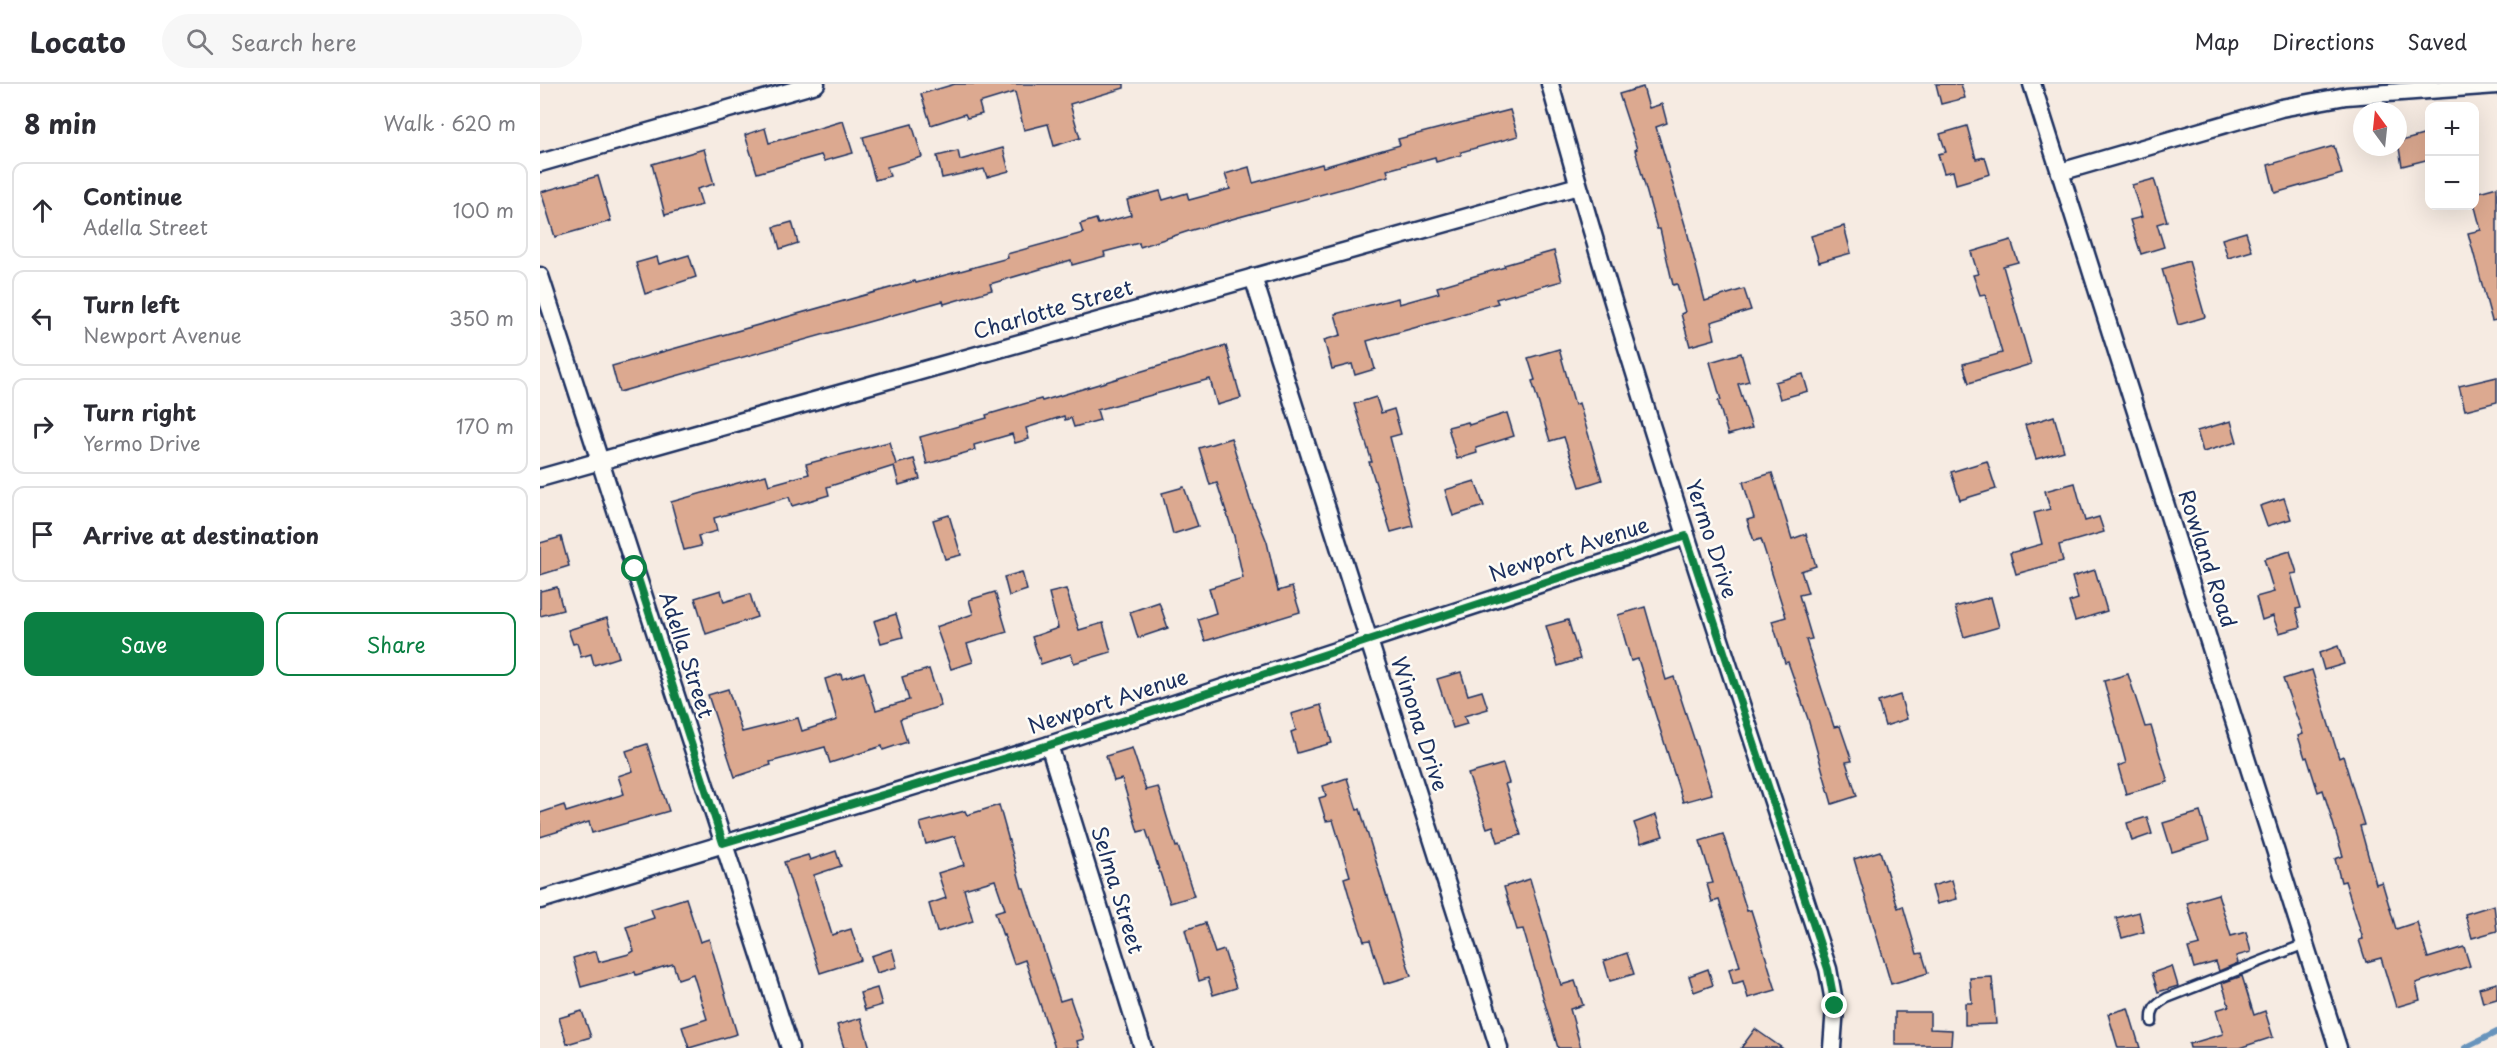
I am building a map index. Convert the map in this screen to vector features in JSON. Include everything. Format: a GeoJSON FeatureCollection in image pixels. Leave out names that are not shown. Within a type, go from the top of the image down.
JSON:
{"type":"FeatureCollection","features":[{"type":"Feature","properties":{"kind":"street"},"geometry":{"type":"LineString","coordinates":[[540,164],[816,84]]}},
{"type":"Feature","properties":{"kind":"street","name":"Yermo Drive"},"geometry":{"type":"LineString","coordinates":[[1550,84],[1578,186],[1686,536],[1828,969],[1835,1006],[1832,1048]]}},
{"type":"Feature","properties":{"kind":"street","name":"Rowland Road"},"geometry":{"type":"LineString","coordinates":[[2032,84],[2338,1048]]}},
{"type":"Feature","properties":{"kind":"street"},"geometry":{"type":"LineString","coordinates":[[2060,172],[2281,108],[2346,96],[2497,85]]}},
{"type":"Feature","properties":{"kind":"street","name":"Charlotte Street"},"geometry":{"type":"LineString","coordinates":[[540,478],[1578,186]]}},
{"type":"Feature","properties":{"kind":"street","name":"Adella Street"},"geometry":{"type":"LineString","coordinates":[[540,276],[789,1048]]}},
{"type":"Feature","properties":{"kind":"street","name":"Winona Drive"},"geometry":{"type":"LineString","coordinates":[[1253,277],[1499,1048]]}},
{"type":"Feature","properties":{"kind":"street","name":"Newport Avenue"},"geometry":{"type":"LineString","coordinates":[[540,900],[1049,745],[1686,536]]}},
{"type":"Feature","properties":{"kind":"street","name":"Selma Street"},"geometry":{"type":"LineString","coordinates":[[1049,745],[1143,1048]]}},
{"type":"Feature","properties":{"kind":"lane"},"geometry":{"type":"LineString","coordinates":[[2152,1023],[2151,1012],[2156,1004],[2167,998],[2305,944]]}},
{"type":"Feature","properties":{"kind":"building"},"geometry":{"type":"Polygon","coordinates":[[[955,84],[1124,84],[1124,88],[1070,104],[1080,138],[1054,146],[1048,124],[1024,130],[1015,92],[979,103],[982,114],[967,118],[965,114],[931,125],[921,94],[955,84]]]}},
{"type":"Feature","properties":{"kind":"building"},"geometry":{"type":"Polygon","coordinates":[[[1936,84],[1961,84],[1965,98],[1941,104],[1936,84]]]}},
{"type":"Feature","properties":{"kind":"building"},"geometry":{"type":"Polygon","coordinates":[[[1643,87],[1649,108],[1662,104],[1667,123],[1656,127],[1705,301],[1744,289],[1751,310],[1711,322],[1715,339],[1690,346],[1681,314],[1685,312],[1677,284],[1673,285],[1660,229],[1657,229],[1635,150],[1637,149],[1619,94],[1643,87]]]}},
{"type":"Feature","properties":{"kind":"building"},"geometry":{"type":"Polygon","coordinates":[[[1510,110],[1518,136],[1461,152],[1461,155],[1436,162],[1435,157],[1387,170],[1389,176],[1192,230],[1140,247],[1139,243],[1104,252],[1105,256],[1072,265],[1071,260],[990,284],[992,290],[944,304],[943,301],[619,392],[612,366],[915,281],[916,283],[1008,258],[1007,254],[1083,233],[1080,224],[1096,219],[1098,224],[1131,215],[1127,200],[1160,191],[1163,200],[1187,193],[1189,200],[1230,189],[1225,174],[1249,167],[1253,183],[1322,164],[1323,167],[1400,145],[1398,139],[1510,110]]]}},
{"type":"Feature","properties":{"kind":"building"},"geometry":{"type":"Polygon","coordinates":[[[843,121],[853,153],[824,161],[821,155],[757,173],[745,135],[765,128],[769,143],[843,121]]]}},
{"type":"Feature","properties":{"kind":"building"},"geometry":{"type":"Polygon","coordinates":[[[912,124],[922,157],[887,167],[890,176],[875,180],[863,137],[912,124]]]}},
{"type":"Feature","properties":{"kind":"building"},"geometry":{"type":"Polygon","coordinates":[[[1967,126],[1976,159],[1985,157],[1990,174],[1956,184],[1953,171],[1944,173],[1938,154],[1946,152],[1940,134],[1967,126]]]}},
{"type":"Feature","properties":{"kind":"building"},"geometry":{"type":"Polygon","coordinates":[[[2425,134],[2425,160],[2402,166],[2400,156],[2407,156],[2407,139],[2425,134]]]}},
{"type":"Feature","properties":{"kind":"building"},"geometry":{"type":"Polygon","coordinates":[[[2334,146],[2342,174],[2275,193],[2268,165],[2334,146]]]}},
{"type":"Feature","properties":{"kind":"building"},"geometry":{"type":"Polygon","coordinates":[[[1003,148],[1009,171],[987,177],[984,169],[942,178],[937,156],[958,151],[960,160],[1003,148]]]}},
{"type":"Feature","properties":{"kind":"building"},"geometry":{"type":"Polygon","coordinates":[[[704,149],[714,184],[697,189],[702,205],[665,215],[652,164],[704,149]]]}},
{"type":"Feature","properties":{"kind":"building"},"geometry":{"type":"Polygon","coordinates":[[[598,176],[611,221],[555,237],[541,192],[598,176]]]}},
{"type":"Feature","properties":{"kind":"building"},"geometry":{"type":"Polygon","coordinates":[[[2154,179],[2167,221],[2157,224],[2164,247],[2141,254],[2130,220],[2142,217],[2132,185],[2154,179]]]}},
{"type":"Feature","properties":{"kind":"building"},"geometry":{"type":"Polygon","coordinates":[[[2497,187],[2497,320],[2492,321],[2468,233],[2481,230],[2476,210],[2479,210],[2479,192],[2497,187]]]}},
{"type":"Feature","properties":{"kind":"building"},"geometry":{"type":"Polygon","coordinates":[[[792,222],[798,243],[780,249],[774,227],[792,222]]]}},
{"type":"Feature","properties":{"kind":"building"},"geometry":{"type":"Polygon","coordinates":[[[1844,226],[1851,253],[1819,262],[1811,236],[1844,226]]]}},
{"type":"Feature","properties":{"kind":"building"},"geometry":{"type":"Polygon","coordinates":[[[2246,232],[2252,251],[2228,258],[2222,239],[2246,232]]]}},
{"type":"Feature","properties":{"kind":"building"},"geometry":{"type":"Polygon","coordinates":[[[2011,240],[2018,262],[2003,266],[2031,364],[1969,383],[1963,364],[2002,353],[1985,294],[1980,295],[1973,275],[1978,274],[1971,252],[2011,240]]]}},
{"type":"Feature","properties":{"kind":"building"},"geometry":{"type":"Polygon","coordinates":[[[1554,251],[1562,281],[1496,299],[1498,303],[1367,341],[1375,369],[1355,375],[1352,364],[1332,369],[1324,340],[1341,335],[1335,314],[1398,298],[1399,304],[1439,293],[1437,287],[1554,251]]]}},
{"type":"Feature","properties":{"kind":"building"},"geometry":{"type":"Polygon","coordinates":[[[689,255],[696,277],[645,294],[636,263],[657,257],[659,264],[689,255]]]}},
{"type":"Feature","properties":{"kind":"building"},"geometry":{"type":"Polygon","coordinates":[[[2189,261],[2205,317],[2178,325],[2162,269],[2189,261]]]}},
{"type":"Feature","properties":{"kind":"building"},"geometry":{"type":"Polygon","coordinates":[[[1226,346],[1241,398],[1217,405],[1210,379],[1097,410],[1100,420],[1074,427],[1071,418],[1065,420],[1064,416],[1026,428],[1029,439],[1015,443],[1012,434],[974,445],[975,450],[927,464],[920,437],[987,418],[986,415],[1041,399],[1042,401],[1226,346]]]}},
{"type":"Feature","properties":{"kind":"building"},"geometry":{"type":"Polygon","coordinates":[[[1559,349],[1575,405],[1579,403],[1602,480],[1580,487],[1564,437],[1550,441],[1532,381],[1535,380],[1528,358],[1559,349]]]}},
{"type":"Feature","properties":{"kind":"building"},"geometry":{"type":"Polygon","coordinates":[[[1741,353],[1749,381],[1738,384],[1752,428],[1728,435],[1710,362],[1741,353]]]}},
{"type":"Feature","properties":{"kind":"building"},"geometry":{"type":"Polygon","coordinates":[[[1803,374],[1808,391],[1780,399],[1775,382],[1803,374]]]}},
{"type":"Feature","properties":{"kind":"building"},"geometry":{"type":"Polygon","coordinates":[[[2497,377],[2497,402],[2465,410],[2459,386],[2497,377]]]}},
{"type":"Feature","properties":{"kind":"building"},"geometry":{"type":"Polygon","coordinates":[[[1376,397],[1381,413],[1394,409],[1401,434],[1390,437],[1413,526],[1391,532],[1354,404],[1376,397]]]}},
{"type":"Feature","properties":{"kind":"building"},"geometry":{"type":"Polygon","coordinates":[[[1507,413],[1514,436],[1476,448],[1477,453],[1457,459],[1448,427],[1468,422],[1469,425],[1507,413]]]}},
{"type":"Feature","properties":{"kind":"building"},"geometry":{"type":"Polygon","coordinates":[[[2054,416],[2064,451],[2036,459],[2025,425],[2054,416]]]}},
{"type":"Feature","properties":{"kind":"building"},"geometry":{"type":"Polygon","coordinates":[[[2231,421],[2237,442],[2203,452],[2197,431],[2231,421]]]}},
{"type":"Feature","properties":{"kind":"building"},"geometry":{"type":"Polygon","coordinates":[[[1231,438],[1250,500],[1267,542],[1278,591],[1292,587],[1300,612],[1205,641],[1198,619],[1216,613],[1209,588],[1243,578],[1234,536],[1217,483],[1210,485],[1199,448],[1231,438]]]}},
{"type":"Feature","properties":{"kind":"building"},"geometry":{"type":"Polygon","coordinates":[[[889,442],[896,464],[914,459],[920,479],[899,485],[894,466],[827,487],[829,495],[792,506],[789,497],[714,518],[717,531],[698,536],[701,546],[684,550],[671,502],[766,475],[769,485],[809,474],[806,464],[889,442]]]}},
{"type":"Feature","properties":{"kind":"building"},"geometry":{"type":"Polygon","coordinates":[[[1987,461],[1996,489],[1960,500],[1951,472],[1987,461]]]}},
{"type":"Feature","properties":{"kind":"building"},"geometry":{"type":"Polygon","coordinates":[[[1772,473],[1792,539],[1806,534],[1816,566],[1801,571],[1808,593],[1799,595],[1812,639],[1806,640],[1834,727],[1840,726],[1852,761],[1846,762],[1857,796],[1832,804],[1808,719],[1788,662],[1785,663],[1772,621],[1786,617],[1761,539],[1754,541],[1747,520],[1754,518],[1743,482],[1772,473]]]}},
{"type":"Feature","properties":{"kind":"building"},"geometry":{"type":"Polygon","coordinates":[[[1475,481],[1484,506],[1453,516],[1445,490],[1475,481]]]}},
{"type":"Feature","properties":{"kind":"building"},"geometry":{"type":"Polygon","coordinates":[[[2075,483],[2085,521],[2099,517],[2104,532],[2059,545],[2063,561],[2016,574],[2010,553],[2042,544],[2034,513],[2050,509],[2045,491],[2075,483]]]}},
{"type":"Feature","properties":{"kind":"building"},"geometry":{"type":"Polygon","coordinates":[[[1184,487],[1198,526],[1173,534],[1162,493],[1184,487]]]}},
{"type":"Feature","properties":{"kind":"building"},"geometry":{"type":"Polygon","coordinates":[[[2284,498],[2291,519],[2267,526],[2260,506],[2284,498]]]}},
{"type":"Feature","properties":{"kind":"building"},"geometry":{"type":"Polygon","coordinates":[[[949,515],[961,555],[945,559],[933,520],[949,515]]]}},
{"type":"Feature","properties":{"kind":"building"},"geometry":{"type":"Polygon","coordinates":[[[561,537],[569,566],[540,575],[540,543],[561,537]]]}},
{"type":"Feature","properties":{"kind":"building"},"geometry":{"type":"Polygon","coordinates":[[[2290,551],[2297,573],[2291,574],[2301,608],[2296,609],[2301,627],[2279,633],[2273,616],[2262,620],[2256,597],[2274,592],[2264,559],[2290,551]]]}},
{"type":"Feature","properties":{"kind":"building"},"geometry":{"type":"Polygon","coordinates":[[[2095,570],[2107,611],[2075,621],[2069,602],[2078,599],[2072,577],[2095,570]]]}},
{"type":"Feature","properties":{"kind":"building"},"geometry":{"type":"Polygon","coordinates":[[[1022,572],[1027,590],[1009,596],[1004,577],[1022,572]]]}},
{"type":"Feature","properties":{"kind":"building"},"geometry":{"type":"Polygon","coordinates":[[[557,587],[563,610],[540,616],[540,591],[557,587]]]}},
{"type":"Feature","properties":{"kind":"building"},"geometry":{"type":"Polygon","coordinates":[[[1066,589],[1079,630],[1103,623],[1111,652],[1074,663],[1071,654],[1041,664],[1032,637],[1058,628],[1049,593],[1066,589]]]}},
{"type":"Feature","properties":{"kind":"building"},"geometry":{"type":"Polygon","coordinates":[[[721,590],[724,602],[750,594],[757,617],[706,634],[695,598],[721,590]]]}},
{"type":"Feature","properties":{"kind":"building"},"geometry":{"type":"Polygon","coordinates":[[[995,592],[1007,632],[967,644],[973,662],[951,669],[936,627],[973,614],[969,600],[995,592]]]}},
{"type":"Feature","properties":{"kind":"building"},"geometry":{"type":"Polygon","coordinates":[[[1991,597],[1999,627],[1964,637],[1955,607],[1991,597]]]}},
{"type":"Feature","properties":{"kind":"building"},"geometry":{"type":"Polygon","coordinates":[[[1159,602],[1168,628],[1138,638],[1130,612],[1159,602]]]}},
{"type":"Feature","properties":{"kind":"building"},"geometry":{"type":"Polygon","coordinates":[[[1645,607],[1666,680],[1674,677],[1712,794],[1683,802],[1638,659],[1631,661],[1618,615],[1645,607]]]}},
{"type":"Feature","properties":{"kind":"building"},"geometry":{"type":"Polygon","coordinates":[[[896,614],[903,637],[881,643],[874,621],[896,614]]]}},
{"type":"Feature","properties":{"kind":"building"},"geometry":{"type":"Polygon","coordinates":[[[607,618],[619,657],[594,665],[591,654],[581,657],[577,643],[573,644],[568,630],[607,618]]]}},
{"type":"Feature","properties":{"kind":"building"},"geometry":{"type":"Polygon","coordinates":[[[1568,620],[1580,659],[1558,666],[1546,626],[1568,620]]]}},
{"type":"Feature","properties":{"kind":"building"},"geometry":{"type":"Polygon","coordinates":[[[2338,646],[2344,664],[2324,670],[2319,653],[2338,646]]]}},
{"type":"Feature","properties":{"kind":"building"},"geometry":{"type":"Polygon","coordinates":[[[929,669],[941,706],[900,719],[907,742],[883,750],[882,746],[830,763],[825,747],[770,762],[771,765],[735,777],[708,695],[728,689],[742,732],[798,718],[802,731],[837,720],[825,679],[841,674],[842,679],[864,672],[876,710],[909,700],[902,677],[929,669]]]}},
{"type":"Feature","properties":{"kind":"building"},"geometry":{"type":"Polygon","coordinates":[[[2312,670],[2339,758],[2343,756],[2364,825],[2360,826],[2376,884],[2382,882],[2396,929],[2417,922],[2428,958],[2464,947],[2470,966],[2416,983],[2420,1000],[2396,1007],[2381,958],[2366,962],[2359,940],[2363,939],[2345,881],[2341,882],[2335,859],[2343,856],[2323,790],[2318,792],[2307,757],[2305,758],[2298,736],[2303,734],[2283,679],[2312,670]]]}},
{"type":"Feature","properties":{"kind":"building"},"geometry":{"type":"Polygon","coordinates":[[[1461,672],[1468,695],[1482,691],[1488,709],[1464,716],[1467,724],[1453,728],[1437,679],[1461,672]]]}},
{"type":"Feature","properties":{"kind":"building"},"geometry":{"type":"Polygon","coordinates":[[[2128,674],[2145,727],[2151,726],[2168,782],[2126,794],[2118,766],[2126,763],[2104,681],[2128,674]]]}},
{"type":"Feature","properties":{"kind":"building"},"geometry":{"type":"Polygon","coordinates":[[[1900,695],[1907,719],[1885,726],[1878,702],[1900,695]]]}},
{"type":"Feature","properties":{"kind":"building"},"geometry":{"type":"Polygon","coordinates":[[[1321,705],[1332,743],[1297,753],[1291,732],[1296,730],[1291,714],[1321,705]]]}},
{"type":"Feature","properties":{"kind":"building"},"geometry":{"type":"Polygon","coordinates":[[[647,744],[669,811],[592,833],[589,822],[540,837],[540,813],[564,805],[566,812],[624,794],[618,776],[633,771],[626,751],[647,744]]]}},
{"type":"Feature","properties":{"kind":"building"},"geometry":{"type":"Polygon","coordinates":[[[1132,748],[1146,790],[1158,787],[1194,896],[1170,903],[1146,830],[1138,832],[1122,779],[1114,781],[1106,756],[1132,748]]]}},
{"type":"Feature","properties":{"kind":"building"},"geometry":{"type":"Polygon","coordinates":[[[1503,764],[1509,783],[1505,784],[1521,835],[1498,842],[1493,826],[1487,828],[1468,774],[1503,764]]]}},
{"type":"Feature","properties":{"kind":"building"},"geometry":{"type":"Polygon","coordinates":[[[1347,778],[1357,810],[1360,809],[1411,976],[1384,984],[1370,940],[1364,941],[1350,899],[1344,878],[1350,876],[1333,820],[1326,821],[1319,798],[1326,796],[1323,786],[1347,778]]]}},
{"type":"Feature","properties":{"kind":"building"},"geometry":{"type":"Polygon","coordinates":[[[999,805],[1022,888],[1024,888],[1060,1001],[1070,998],[1084,1039],[1077,1041],[1079,1048],[1055,1048],[1025,960],[1014,964],[1003,936],[995,912],[1005,909],[995,880],[964,889],[973,921],[937,932],[929,904],[946,898],[938,873],[964,865],[955,836],[926,844],[920,823],[965,811],[967,815],[999,805]]]}},
{"type":"Feature","properties":{"kind":"building"},"geometry":{"type":"Polygon","coordinates":[[[2200,812],[2209,841],[2172,852],[2163,823],[2200,812]]]}},
{"type":"Feature","properties":{"kind":"building"},"geometry":{"type":"Polygon","coordinates":[[[1656,815],[1663,836],[1641,843],[1634,823],[1656,815]]]}},
{"type":"Feature","properties":{"kind":"building"},"geometry":{"type":"Polygon","coordinates":[[[2147,817],[2152,834],[2132,841],[2127,823],[2147,817]]]}},
{"type":"Feature","properties":{"kind":"building"},"geometry":{"type":"Polygon","coordinates":[[[1723,834],[1747,911],[1751,910],[1776,990],[1748,998],[1743,981],[1733,984],[1729,969],[1740,966],[1719,900],[1712,902],[1707,884],[1713,883],[1700,841],[1723,834]]]}},
{"type":"Feature","properties":{"kind":"building"},"geometry":{"type":"Polygon","coordinates":[[[836,851],[841,866],[814,875],[815,881],[832,935],[851,929],[861,960],[820,973],[784,862],[808,855],[810,860],[836,851]]]}},
{"type":"Feature","properties":{"kind":"building"},"geometry":{"type":"Polygon","coordinates":[[[1880,851],[1898,908],[1903,906],[1917,954],[1922,953],[1928,973],[1891,984],[1854,859],[1880,851]]]}},
{"type":"Feature","properties":{"kind":"building"},"geometry":{"type":"Polygon","coordinates":[[[1530,879],[1561,985],[1575,981],[1583,1005],[1570,1009],[1581,1048],[1558,1048],[1523,929],[1517,930],[1504,887],[1530,879]]]}},
{"type":"Feature","properties":{"kind":"building"},"geometry":{"type":"Polygon","coordinates":[[[1952,880],[1957,899],[1937,904],[1932,886],[1952,880]]]}},
{"type":"Feature","properties":{"kind":"building"},"geometry":{"type":"Polygon","coordinates":[[[2218,894],[2231,936],[2246,932],[2251,952],[2236,956],[2238,963],[2219,971],[2216,962],[2194,968],[2188,948],[2200,945],[2187,903],[2218,894]]]}},
{"type":"Feature","properties":{"kind":"building"},"geometry":{"type":"Polygon","coordinates":[[[686,898],[700,942],[709,939],[737,1034],[689,1048],[682,1027],[707,1019],[693,974],[678,979],[673,964],[581,987],[573,958],[596,951],[599,962],[629,954],[634,951],[626,927],[654,918],[651,909],[686,898]]]}},
{"type":"Feature","properties":{"kind":"building"},"geometry":{"type":"Polygon","coordinates":[[[2494,905],[2497,931],[2472,938],[2465,914],[2494,905]]]}},
{"type":"Feature","properties":{"kind":"building"},"geometry":{"type":"Polygon","coordinates":[[[2139,912],[2144,932],[2122,938],[2116,918],[2139,912]]]}},
{"type":"Feature","properties":{"kind":"building"},"geometry":{"type":"Polygon","coordinates":[[[1205,923],[1215,953],[1224,950],[1236,988],[1213,995],[1208,978],[1199,981],[1185,930],[1205,923]]]}},
{"type":"Feature","properties":{"kind":"building"},"geometry":{"type":"Polygon","coordinates":[[[892,949],[897,967],[877,973],[871,956],[892,949]]]}},
{"type":"Feature","properties":{"kind":"building"},"geometry":{"type":"Polygon","coordinates":[[[1627,953],[1634,974],[1610,981],[1604,961],[1627,953]]]}},
{"type":"Feature","properties":{"kind":"building"},"geometry":{"type":"Polygon","coordinates":[[[2172,966],[2178,986],[2158,992],[2152,973],[2172,966]]]}},
{"type":"Feature","properties":{"kind":"building"},"geometry":{"type":"Polygon","coordinates":[[[1708,969],[1713,985],[1694,992],[1689,976],[1708,969]]]}},
{"type":"Feature","properties":{"kind":"building"},"geometry":{"type":"Polygon","coordinates":[[[2242,976],[2254,1015],[2265,1011],[2273,1037],[2239,1048],[2190,1048],[2189,1044],[2223,1034],[2216,1010],[2229,1006],[2222,983],[2242,976]]]}},
{"type":"Feature","properties":{"kind":"building"},"geometry":{"type":"Polygon","coordinates":[[[1992,977],[1996,1024],[1965,1025],[1965,1003],[1972,1003],[1970,978],[1992,977]]]}},
{"type":"Feature","properties":{"kind":"building"},"geometry":{"type":"Polygon","coordinates":[[[2497,983],[2497,999],[2483,1003],[2479,988],[2497,983]]]}},
{"type":"Feature","properties":{"kind":"building"},"geometry":{"type":"Polygon","coordinates":[[[877,988],[882,1005],[865,1010],[860,993],[877,988]]]}},
{"type":"Feature","properties":{"kind":"building"},"geometry":{"type":"Polygon","coordinates":[[[2128,1008],[2140,1048],[2118,1048],[2108,1014],[2128,1008]]]}},
{"type":"Feature","properties":{"kind":"building"},"geometry":{"type":"Polygon","coordinates":[[[582,1011],[591,1037],[567,1044],[559,1018],[582,1011]]]}},
{"type":"Feature","properties":{"kind":"building"},"geometry":{"type":"Polygon","coordinates":[[[1895,1012],[1930,1012],[1930,1029],[1952,1030],[1951,1045],[1895,1045],[1895,1012]]]}},
{"type":"Feature","properties":{"kind":"building"},"geometry":{"type":"Polygon","coordinates":[[[861,1018],[870,1048],[844,1048],[837,1025],[861,1018]]]}},
{"type":"Feature","properties":{"kind":"building"},"geometry":{"type":"Polygon","coordinates":[[[1755,1029],[1782,1048],[1741,1048],[1755,1029]]]}},
{"type":"Feature","properties":{"kind":"waterway"},"geometry":{"type":"LineString","coordinates":[[2465,1048],[2497,1032]]}},
{"type":"Feature","properties":{"kind":"route"},"geometry":{"type":"LineString","coordinates":[[635,569],[723,843],[1049,745],[1686,536],[1828,969],[1835,1006]]}}]}
